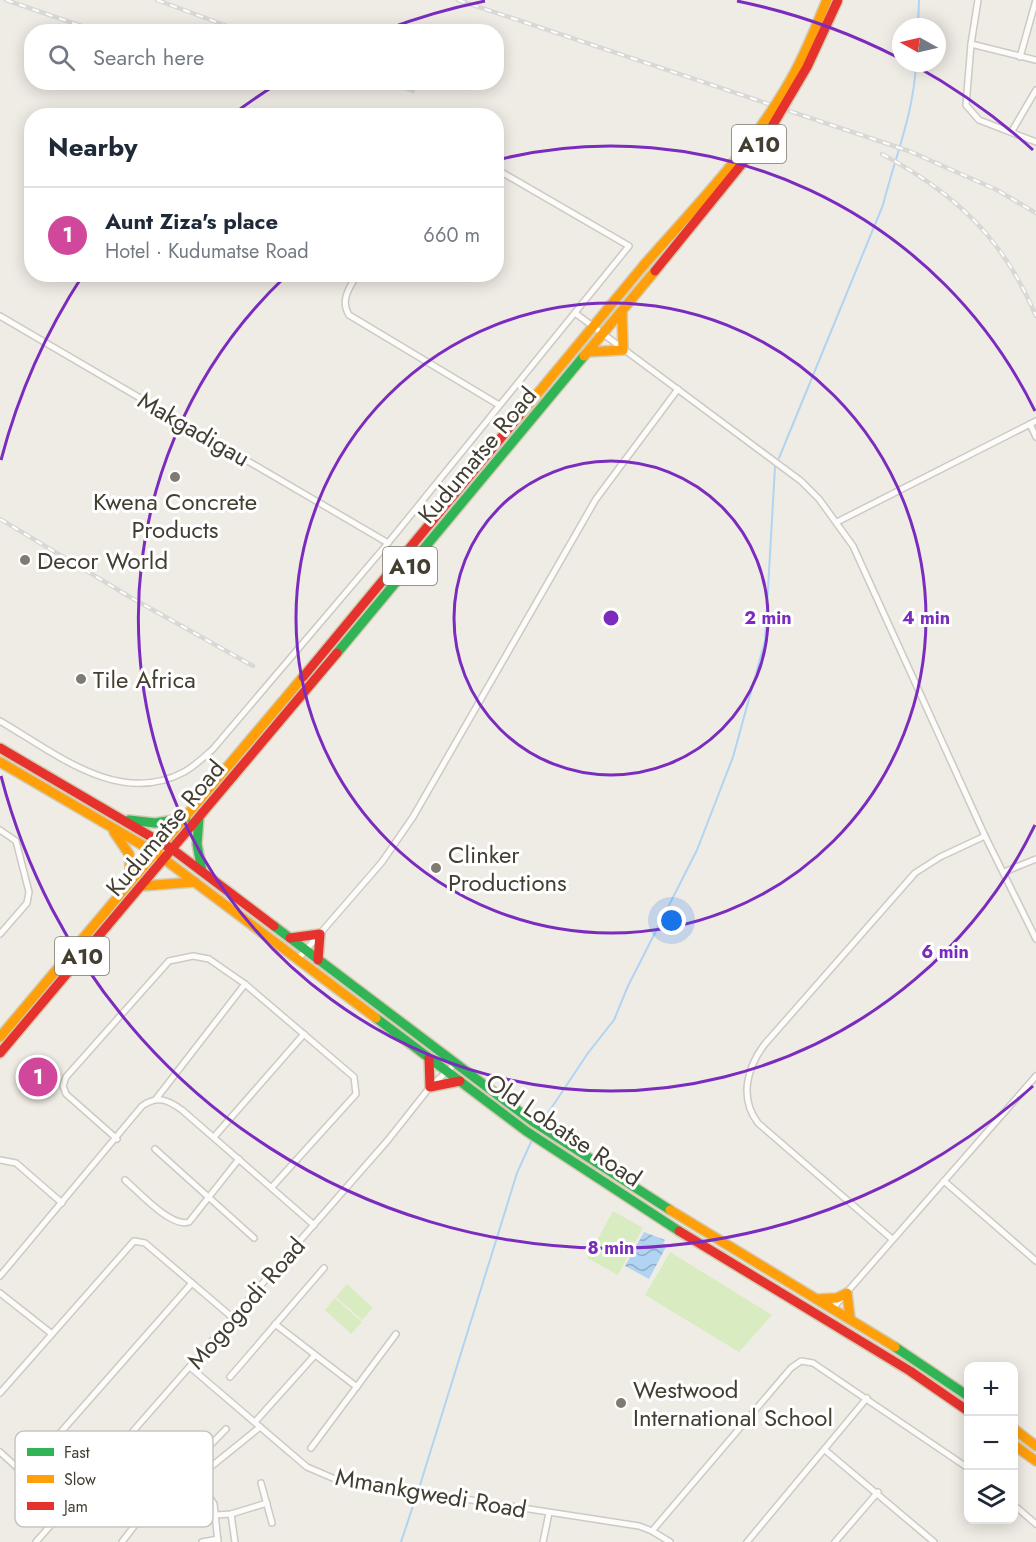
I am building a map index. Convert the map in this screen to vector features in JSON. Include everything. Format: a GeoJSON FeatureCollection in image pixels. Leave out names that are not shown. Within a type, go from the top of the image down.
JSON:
{"type":"FeatureCollection","features":[{"type":"Feature","properties":{"kind":"main road","name":"Kudumatse Road"},"geometry":{"type":"LineString","coordinates":[[0,1053],[142,886],[186,818],[592,326],[752,139],[798,66],[827,0]]}},
{"type":"Feature","properties":{"kind":"main road","name":"Kudumatse Road"},"geometry":{"type":"LineString","coordinates":[[168,846],[200,818],[760,143],[786,106],[806,71],[838,0]]}},
{"type":"Feature","properties":{"kind":"main road"},"geometry":{"type":"LineString","coordinates":[[588,352],[623,350],[622,312]]}},
{"type":"Feature","properties":{"kind":"main road","name":"Old Lobatse Road"},"geometry":{"type":"LineString","coordinates":[[0,748],[168,846],[532,1121],[595,1163],[850,1318],[964,1393]]}},
{"type":"Feature","properties":{"kind":"main road","name":"Old Lobatse Road"},"geometry":{"type":"LineString","coordinates":[[0,762],[160,856],[526,1131],[588,1173],[810,1309],[964,1408]]}},
{"type":"Feature","properties":{"kind":"main road"},"geometry":{"type":"LineString","coordinates":[[124,819],[156,823],[186,818]]}},
{"type":"Feature","properties":{"kind":"main road"},"geometry":{"type":"LineString","coordinates":[[200,818],[197,844],[202,871]]}},
{"type":"Feature","properties":{"kind":"main road"},"geometry":{"type":"LineString","coordinates":[[110,827],[129,854],[131,881]]}},
{"type":"Feature","properties":{"kind":"main road","name":"Kudumatse Road"},"geometry":{"type":"LineString","coordinates":[[0,1037],[131,881],[160,856]]}},
{"type":"Feature","properties":{"kind":"main road"},"geometry":{"type":"LineString","coordinates":[[142,886],[195,882]]}},
{"type":"Feature","properties":{"kind":"main road"},"geometry":{"type":"LineString","coordinates":[[290,938],[320,934],[318,960]]}},
{"type":"Feature","properties":{"kind":"main road"},"geometry":{"type":"LineString","coordinates":[[429,1058],[430,1087],[460,1081]]}},
{"type":"Feature","properties":{"kind":"main road"},"geometry":{"type":"LineString","coordinates":[[818,1299],[837,1298],[847,1293],[847,1309],[850,1318]]}},
{"type":"Feature","properties":{"kind":"main road"},"geometry":{"type":"LineString","coordinates":[[810,1309],[833,1308],[833,1324]]}},
{"type":"Feature","properties":{"kind":"main road"},"geometry":{"type":"LineString","coordinates":[[1018,1432],[1036,1446]]}},
{"type":"Feature","properties":{"kind":"main road"},"geometry":{"type":"LineString","coordinates":[[1018,1448],[1036,1461]]}},
{"type":"Feature","properties":{"kind":"street"},"geometry":{"type":"LineString","coordinates":[[978,0],[971,44],[966,105],[979,120],[1036,142]]}},
{"type":"Feature","properties":{"kind":"street"},"geometry":{"type":"LineString","coordinates":[[1020,57],[1036,0]]}},
{"type":"Feature","properties":{"kind":"street"},"geometry":{"type":"LineString","coordinates":[[971,44],[1036,60]]}},
{"type":"Feature","properties":{"kind":"street"},"geometry":{"type":"LineString","coordinates":[[1012,131],[1036,90]]}},
{"type":"Feature","properties":{"kind":"street"},"geometry":{"type":"LineString","coordinates":[[0,721],[90,774],[138,785],[164,781],[186,771],[213,749],[388,543],[629,246],[504,174]]}},
{"type":"Feature","properties":{"kind":"street"},"geometry":{"type":"LineString","coordinates":[[353,282],[346,294],[344,307],[349,315],[499,405]]}},
{"type":"Feature","properties":{"kind":"street"},"geometry":{"type":"LineString","coordinates":[[575,314],[780,464],[819,499],[837,522],[853,546],[986,836],[1036,939]]}},
{"type":"Feature","properties":{"kind":"street","name":"Makgadigau"},"geometry":{"type":"LineString","coordinates":[[0,316],[388,543]]}},
{"type":"Feature","properties":{"kind":"street"},"geometry":{"type":"LineString","coordinates":[[298,959],[382,862],[413,817],[597,498],[678,389]]}},
{"type":"Feature","properties":{"kind":"street"},"geometry":{"type":"LineString","coordinates":[[837,522],[1033,423],[1036,437]]}},
{"type":"Feature","properties":{"kind":"street"},"geometry":{"type":"LineString","coordinates":[[0,830],[16,841],[29,892],[27,903],[0,934]]}},
{"type":"Feature","properties":{"kind":"street"},"geometry":{"type":"LineString","coordinates":[[892,1239],[758,1123],[750,1106],[747,1077],[753,1060],[764,1045],[915,873],[940,857],[986,836]]}},
{"type":"Feature","properties":{"kind":"street"},"geometry":{"type":"LineString","coordinates":[[1004,872],[1036,859]]}},
{"type":"Feature","properties":{"kind":"street"},"geometry":{"type":"LineString","coordinates":[[117,1139],[66,1094],[63,1086],[66,1077],[169,960],[178,957],[202,957],[245,984],[354,1077],[356,1094],[272,1188]]}},
{"type":"Feature","properties":{"kind":"street"},"geometry":{"type":"LineString","coordinates":[[0,1276],[117,1139],[142,1106],[156,1099],[245,984]]}},
{"type":"Feature","properties":{"kind":"street"},"geometry":{"type":"LineString","coordinates":[[214,1137],[304,1034]]}},
{"type":"Feature","properties":{"kind":"street","name":"Mogogodi Road"},"geometry":{"type":"LineString","coordinates":[[134,1431],[314,1225],[430,1087],[455,1064]]}},
{"type":"Feature","properties":{"kind":"street"},"geometry":{"type":"LineString","coordinates":[[833,1308],[1036,1076]]}},
{"type":"Feature","properties":{"kind":"street"},"geometry":{"type":"LineString","coordinates":[[156,1099],[165,1100],[183,1110],[314,1225]]}},
{"type":"Feature","properties":{"kind":"street"},"geometry":{"type":"LineString","coordinates":[[155,1149],[254,1238]]}},
{"type":"Feature","properties":{"kind":"street"},"geometry":{"type":"LineString","coordinates":[[125,1180],[178,1223],[189,1222],[239,1159]]}},
{"type":"Feature","properties":{"kind":"street"},"geometry":{"type":"LineString","coordinates":[[0,1160],[16,1163],[62,1203]]}},
{"type":"Feature","properties":{"kind":"street"},"geometry":{"type":"LineString","coordinates":[[944,1181],[1036,1261]]}},
{"type":"Feature","properties":{"kind":"street"},"geometry":{"type":"LineString","coordinates":[[0,1394],[134,1240],[145,1243],[233,1318]]}},
{"type":"Feature","properties":{"kind":"street"},"geometry":{"type":"LineString","coordinates":[[230,1377],[324,1268]]}},
{"type":"Feature","properties":{"kind":"street"},"geometry":{"type":"LineString","coordinates":[[62,1431],[192,1283]]}},
{"type":"Feature","properties":{"kind":"street"},"geometry":{"type":"LineString","coordinates":[[0,1293],[52,1334]]}},
{"type":"Feature","properties":{"kind":"street"},"geometry":{"type":"LineString","coordinates":[[275,1324],[357,1387]]}},
{"type":"Feature","properties":{"kind":"street"},"geometry":{"type":"LineString","coordinates":[[311,1448],[396,1334]]}},
{"type":"Feature","properties":{"kind":"street"},"geometry":{"type":"LineString","coordinates":[[213,1464],[257,1425],[315,1355]]}},
{"type":"Feature","properties":{"kind":"street"},"geometry":{"type":"LineString","coordinates":[[652,1531],[791,1368],[801,1361],[813,1363],[964,1465]]}},
{"type":"Feature","properties":{"kind":"street","name":"Mmankgwedi Road"},"geometry":{"type":"LineString","coordinates":[[190,1367],[307,1467],[335,1479],[630,1525],[652,1531],[670,1542]]}},
{"type":"Feature","properties":{"kind":"street"},"geometry":{"type":"LineString","coordinates":[[747,1542],[867,1398]]}},
{"type":"Feature","properties":{"kind":"street"},"geometry":{"type":"LineString","coordinates":[[213,1442],[226,1429]]}},
{"type":"Feature","properties":{"kind":"street"},"geometry":{"type":"LineString","coordinates":[[825,1450],[878,1492],[931,1541]]}},
{"type":"Feature","properties":{"kind":"street"},"geometry":{"type":"LineString","coordinates":[[0,1452],[15,1466]]}},
{"type":"Feature","properties":{"kind":"street"},"geometry":{"type":"LineString","coordinates":[[261,1483],[272,1523]]}},
{"type":"Feature","properties":{"kind":"street"},"geometry":{"type":"LineString","coordinates":[[835,1542],[878,1492]]}},
{"type":"Feature","properties":{"kind":"street"},"geometry":{"type":"LineString","coordinates":[[202,1542],[218,1541],[213,1502]]}},
{"type":"Feature","properties":{"kind":"street"},"geometry":{"type":"LineString","coordinates":[[216,1515],[231,1514],[267,1503]]}},
{"type":"Feature","properties":{"kind":"street"},"geometry":{"type":"LineString","coordinates":[[1018,1508],[1036,1524]]}},
{"type":"Feature","properties":{"kind":"street"},"geometry":{"type":"LineString","coordinates":[[543,1542],[549,1513]]}},
{"type":"Feature","properties":{"kind":"street"},"geometry":{"type":"LineString","coordinates":[[231,1514],[235,1542]]}},
{"type":"Feature","properties":{"kind":"street","name":"Mogogodi Road"},"geometry":{"type":"LineString","coordinates":[[36,1542],[49,1527]]}},
{"type":"Feature","properties":{"kind":"street"},"geometry":{"type":"LineString","coordinates":[[122,1542],[135,1527]]}},
{"type":"Feature","properties":{"kind":"green space"},"geometry":{"type":"Polygon","coordinates":[[[613,1211],[643,1228],[618,1275],[587,1258],[613,1211]]]}},
{"type":"Feature","properties":{"kind":"green space"},"geometry":{"type":"Polygon","coordinates":[[[670,1252],[772,1315],[739,1352],[645,1295],[670,1252]]]}},
{"type":"Feature","properties":{"kind":"green space"},"geometry":{"type":"Polygon","coordinates":[[[347,1284],[373,1308],[362,1320],[336,1297],[347,1284]]]}},
{"type":"Feature","properties":{"kind":"green space"},"geometry":{"type":"Polygon","coordinates":[[[335,1298],[362,1322],[351,1334],[325,1310],[335,1298]]]}},
{"type":"Feature","properties":{"kind":"water"},"geometry":{"type":"Polygon","coordinates":[[[644,1232],[665,1240],[663,1243],[667,1245],[649,1279],[625,1266],[644,1232]]]}},
{"type":"Feature","properties":{"kind":"waterway"},"geometry":{"type":"LineString","coordinates":[[918,18],[919,0]]}},
{"type":"Feature","properties":{"kind":"waterway"},"geometry":{"type":"LineString","coordinates":[[779,458],[883,205],[908,117],[915,72]]}},
{"type":"Feature","properties":{"kind":"waterway"},"geometry":{"type":"LineString","coordinates":[[546,1116],[588,1053],[614,1020],[628,986],[697,850],[733,757],[765,641],[775,467]]}},
{"type":"Feature","properties":{"kind":"waterway"},"geometry":{"type":"LineString","coordinates":[[420,1485],[517,1173],[531,1142]]}},
{"type":"Feature","properties":{"kind":"waterway"},"geometry":{"type":"LineString","coordinates":[[401,1542],[416,1497]]}},
{"type":"Feature","properties":{"kind":"railway"},"geometry":{"type":"LineString","coordinates":[[6,0],[76,24]]}},
{"type":"Feature","properties":{"kind":"railway"},"geometry":{"type":"LineString","coordinates":[[157,0],[222,24]]}},
{"type":"Feature","properties":{"kind":"railway"},"geometry":{"type":"LineString","coordinates":[[458,0],[909,151],[997,190],[1036,213]]}},
{"type":"Feature","properties":{"kind":"railway"},"geometry":{"type":"LineString","coordinates":[[882,154],[933,185],[974,221],[1008,263],[1036,316]]}},
{"type":"Feature","properties":{"kind":"railway"},"geometry":{"type":"LineString","coordinates":[[0,519],[130,597],[253,666]]}},
{"type":"Feature","properties":{"kind":"traffic: fast"},"geometry":{"type":"LineString","coordinates":[[337,653],[584,356]]}},
{"type":"Feature","properties":{"kind":"traffic: fast"},"geometry":{"type":"LineString","coordinates":[[129,820],[155,823],[186,818]]}},
{"type":"Feature","properties":{"kind":"traffic: fast"},"geometry":{"type":"LineString","coordinates":[[199,818],[197,844],[202,871]]}},
{"type":"Feature","properties":{"kind":"traffic: fast"},"geometry":{"type":"LineString","coordinates":[[274,926],[532,1121],[670,1210]]}},
{"type":"Feature","properties":{"kind":"traffic: fast"},"geometry":{"type":"LineString","coordinates":[[376,1018],[526,1131],[679,1231]]}},
{"type":"Feature","properties":{"kind":"traffic: fast"},"geometry":{"type":"LineString","coordinates":[[895,1347],[964,1393]]}},
{"type":"Feature","properties":{"kind":"traffic: slow"},"geometry":{"type":"LineString","coordinates":[[644,265],[718,181],[769,115],[796,69],[827,0]]}},
{"type":"Feature","properties":{"kind":"traffic: slow"},"geometry":{"type":"LineString","coordinates":[[519,416],[644,265]]}},
{"type":"Feature","properties":{"kind":"traffic: slow"},"geometry":{"type":"LineString","coordinates":[[584,356],[655,271]]}},
{"type":"Feature","properties":{"kind":"traffic: slow"},"geometry":{"type":"LineString","coordinates":[[588,352],[623,350],[622,312]]}},
{"type":"Feature","properties":{"kind":"traffic: slow"},"geometry":{"type":"LineString","coordinates":[[0,1037],[303,677]]}},
{"type":"Feature","properties":{"kind":"traffic: slow"},"geometry":{"type":"LineString","coordinates":[[0,762],[156,853],[376,1018]]}},
{"type":"Feature","properties":{"kind":"traffic: slow"},"geometry":{"type":"LineString","coordinates":[[114,832],[129,854],[131,881]]}},
{"type":"Feature","properties":{"kind":"traffic: slow"},"geometry":{"type":"LineString","coordinates":[[142,886],[195,882]]}},
{"type":"Feature","properties":{"kind":"traffic: slow"},"geometry":{"type":"LineString","coordinates":[[670,1210],[895,1347]]}},
{"type":"Feature","properties":{"kind":"traffic: slow"},"geometry":{"type":"LineString","coordinates":[[819,1299],[837,1298],[847,1293],[850,1318]]}},
{"type":"Feature","properties":{"kind":"traffic: slow"},"geometry":{"type":"LineString","coordinates":[[1018,1432],[1036,1446]]}},
{"type":"Feature","properties":{"kind":"traffic: slow"},"geometry":{"type":"LineString","coordinates":[[1018,1448],[1036,1461]]}},
{"type":"Feature","properties":{"kind":"traffic: jam"},"geometry":{"type":"LineString","coordinates":[[655,271],[771,128],[807,67],[838,0]]}},
{"type":"Feature","properties":{"kind":"traffic: jam"},"geometry":{"type":"LineString","coordinates":[[303,677],[519,416]]}},
{"type":"Feature","properties":{"kind":"traffic: jam"},"geometry":{"type":"LineString","coordinates":[[0,1053],[337,653]]}},
{"type":"Feature","properties":{"kind":"traffic: jam"},"geometry":{"type":"LineString","coordinates":[[0,748],[172,849],[274,926]]}},
{"type":"Feature","properties":{"kind":"traffic: jam"},"geometry":{"type":"LineString","coordinates":[[290,938],[320,934],[318,960]]}},
{"type":"Feature","properties":{"kind":"traffic: jam"},"geometry":{"type":"LineString","coordinates":[[429,1058],[430,1087],[460,1081]]}},
{"type":"Feature","properties":{"kind":"traffic: jam"},"geometry":{"type":"LineString","coordinates":[[679,1231],[910,1371],[964,1408]]}},
{"type":"Feature","properties":{"kind":"place","name":"Kwena Concrete Products"},"geometry":{"type":"Point","coordinates":[175,477]}},
{"type":"Feature","properties":{"kind":"place","name":"Decor World"},"geometry":{"type":"Point","coordinates":[25,560]}},
{"type":"Feature","properties":{"kind":"place","name":"Tile Africa"},"geometry":{"type":"Point","coordinates":[81,679]}},
{"type":"Feature","properties":{"kind":"place","name":"Clinker Productions"},"geometry":{"type":"Point","coordinates":[436,868]}},
{"type":"Feature","properties":{"kind":"place","name":"Aunt Ziza's place"},"geometry":{"type":"Point","coordinates":[38,1077]}},
{"type":"Feature","properties":{"kind":"place","name":"Westwood International School"},"geometry":{"type":"Point","coordinates":[621,1403]}}]}
